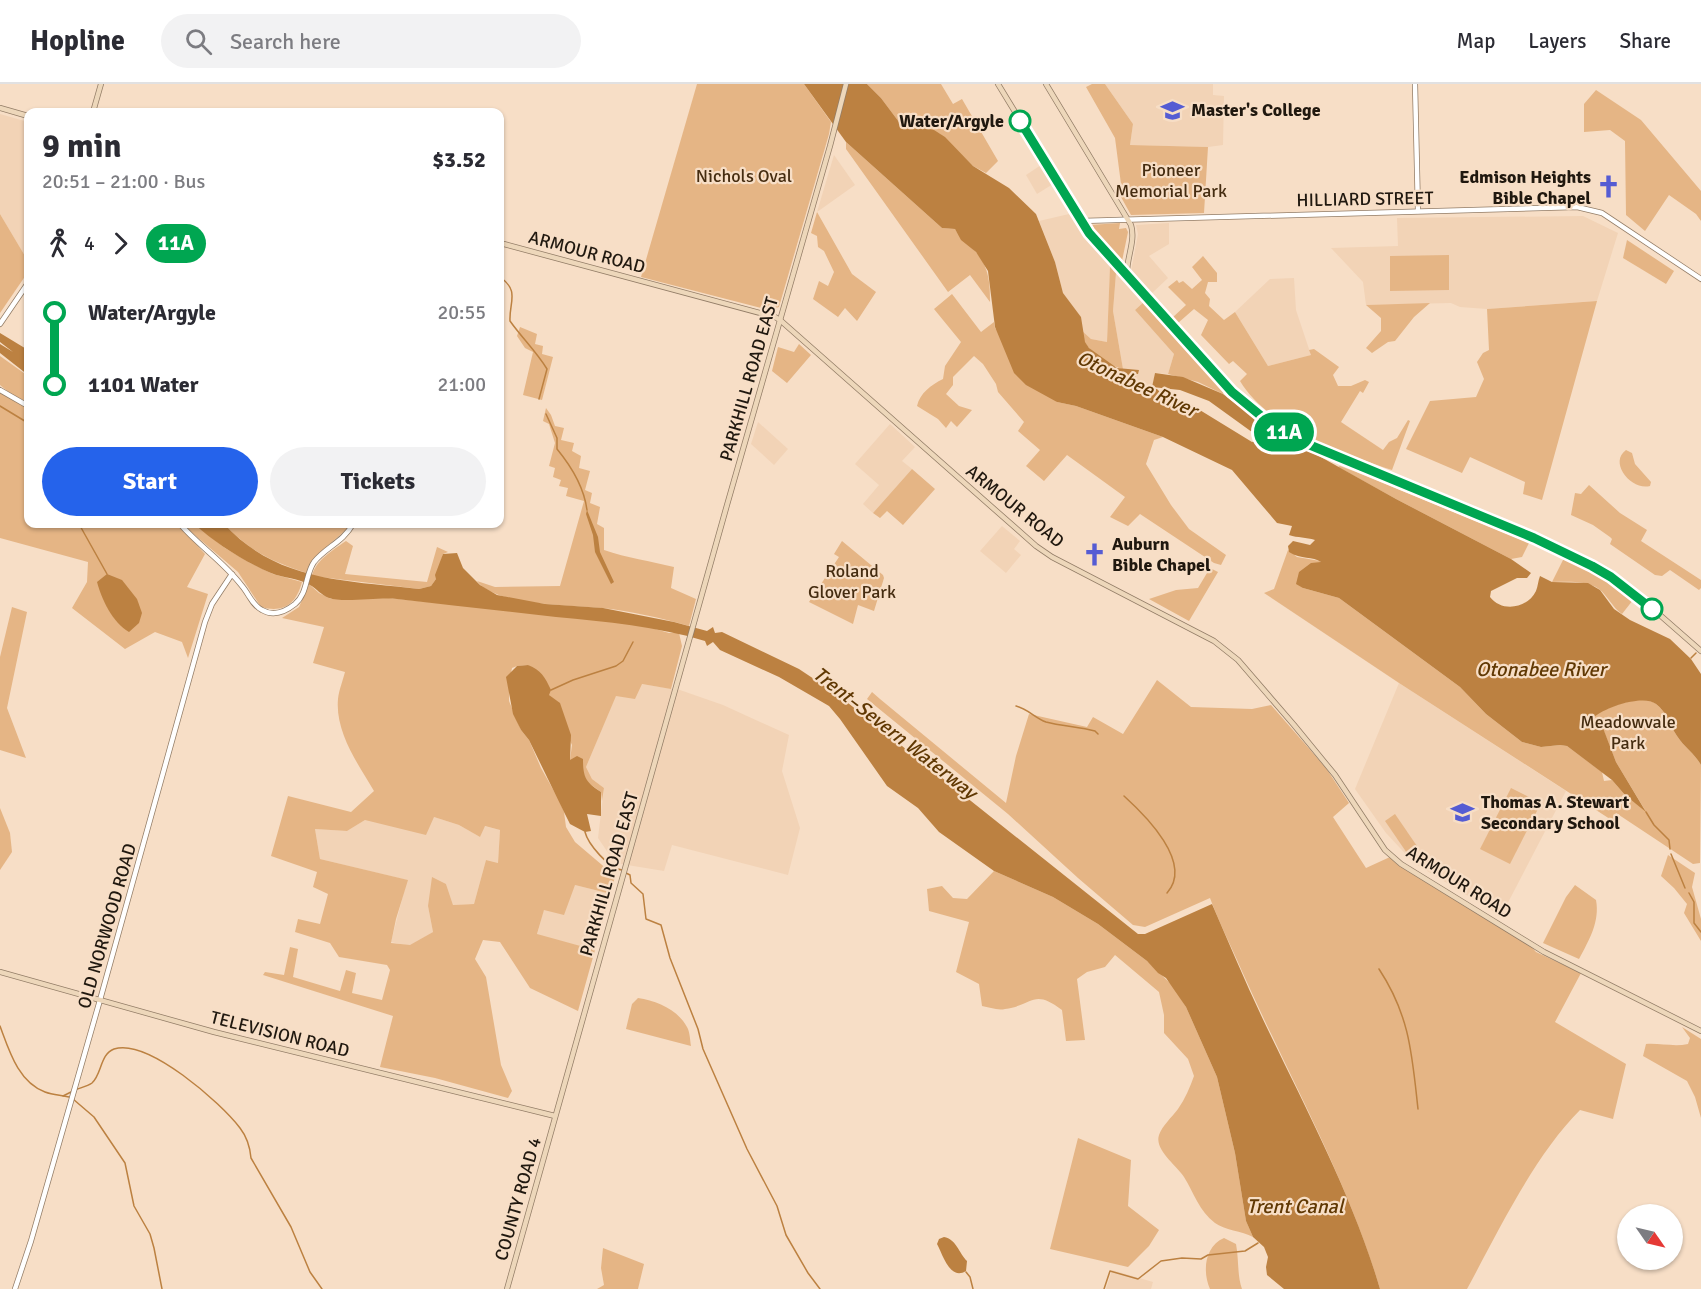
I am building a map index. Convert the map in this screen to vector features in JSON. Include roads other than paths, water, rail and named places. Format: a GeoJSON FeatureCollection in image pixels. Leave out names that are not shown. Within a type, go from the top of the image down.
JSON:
{"type":"FeatureCollection","features":[{"type":"Feature","properties":{"kind":"main road"},"geometry":{"type":"LineString","coordinates":[[94,108],[101,84]]}},
{"type":"Feature","properties":{"kind":"main road","name":"PARKHILL ROAD EAST"},"geometry":{"type":"LineString","coordinates":[[555,1116],[846,84]]}},
{"type":"Feature","properties":{"kind":"main road"},"geometry":{"type":"LineString","coordinates":[[998,84],[1089,233],[1232,392],[1284,432],[1305,443],[1534,538],[1592,566],[1611,577],[1701,651]]}},
{"type":"Feature","properties":{"kind":"main road"},"geometry":{"type":"LineString","coordinates":[[1046,84],[1131,225],[1133,233],[1127,262],[1127,275]]}},
{"type":"Feature","properties":{"kind":"main road"},"geometry":{"type":"LineString","coordinates":[[0,108],[24,115]]}},
{"type":"Feature","properties":{"kind":"main road","name":"ARMOUR ROAD"},"geometry":{"type":"LineString","coordinates":[[504,244],[680,290],[780,320],[1036,546],[1052,557],[1214,641],[1228,651],[1328,766],[1385,850],[1401,864],[1544,951],[1701,1030]]}},
{"type":"Feature","properties":{"kind":"main road"},"geometry":{"type":"LineString","coordinates":[[1116,262],[1127,262]]}},
{"type":"Feature","properties":{"kind":"main road","name":"TELEVISION ROAD"},"geometry":{"type":"LineString","coordinates":[[0,972],[214,1032],[555,1116]]}},
{"type":"Feature","properties":{"kind":"main road","name":"COUNTY ROAD 4"},"geometry":{"type":"LineString","coordinates":[[507,1289],[555,1116]]}},
{"type":"Feature","properties":{"kind":"street"},"geometry":{"type":"LineString","coordinates":[[1415,84],[1418,212]]}},
{"type":"Feature","properties":{"kind":"street","name":"HILLIARD STREET"},"geometry":{"type":"LineString","coordinates":[[1081,221],[1577,207],[1602,213],[1701,279]]}},
{"type":"Feature","properties":{"kind":"street"},"geometry":{"type":"LineString","coordinates":[[0,324],[24,289]]}},
{"type":"Feature","properties":{"kind":"street"},"geometry":{"type":"LineString","coordinates":[[0,390],[24,404]]}},
{"type":"Feature","properties":{"kind":"street"},"geometry":{"type":"LineString","coordinates":[[184,528],[232,574],[252,603],[263,611],[276,614],[284,612],[297,602],[315,561],[347,535],[351,528]]}},
{"type":"Feature","properties":{"kind":"street","name":"OLD NORWOOD ROAD"},"geometry":{"type":"LineString","coordinates":[[15,1289],[31,1241],[100,1000],[205,622],[212,604],[232,574]]}},
{"type":"Feature","properties":{"kind":"water","name":"Otonabee River"},"geometry":{"type":"Polygon","coordinates":[[[804,84],[867,84],[899,122],[934,130],[945,137],[973,166],[1009,188],[1036,214],[1055,262],[1063,293],[1081,317],[1085,342],[1089,348],[1117,368],[1139,370],[1135,382],[1137,386],[1157,389],[1190,404],[1252,442],[1263,440],[1209,401],[1180,390],[1152,387],[1155,373],[1183,377],[1223,394],[1281,439],[1319,456],[1511,559],[1531,573],[1527,578],[1517,578],[1491,591],[1490,597],[1501,605],[1508,607],[1521,605],[1527,601],[1536,591],[1540,576],[1552,582],[1588,583],[1600,590],[1614,609],[1630,620],[1670,639],[1691,659],[1701,674],[1701,765],[1677,736],[1663,711],[1650,701],[1625,703],[1607,709],[1594,717],[1603,728],[1616,762],[1646,812],[1625,795],[1612,780],[1567,746],[1541,747],[1522,742],[1486,714],[1460,687],[1339,598],[1296,584],[1299,572],[1311,563],[1321,562],[1293,554],[1289,552],[1288,546],[1293,541],[1310,545],[1315,540],[1289,535],[1292,526],[1277,523],[1232,470],[1163,437],[1076,406],[1057,402],[1026,385],[1014,373],[995,327],[988,271],[976,252],[961,240],[955,229],[942,228],[846,142],[804,84]]]}},
{"type":"Feature","properties":{"kind":"water"},"geometry":{"type":"Polygon","coordinates":[[[0,333],[24,348],[24,372],[0,353],[0,344],[13,352],[0,342],[0,333]]]}},
{"type":"Feature","properties":{"kind":"water"},"geometry":{"type":"Polygon","coordinates":[[[587,510],[598,537],[600,552],[614,582],[611,584],[595,552],[587,510]]]}},
{"type":"Feature","properties":{"kind":"water","name":"Trent Canal"},"geometry":{"type":"Polygon","coordinates":[[[199,528],[228,528],[245,543],[267,557],[290,568],[314,575],[419,589],[431,586],[436,579],[435,575],[443,554],[457,553],[463,568],[480,585],[497,595],[545,604],[603,608],[707,631],[713,627],[715,633],[722,632],[799,669],[838,695],[1138,934],[1145,934],[1212,904],[1255,1002],[1344,1191],[1380,1289],[1284,1289],[1267,1275],[1268,1257],[1264,1247],[1253,1237],[1246,1221],[1235,1153],[1217,1077],[1186,1007],[1166,978],[1098,924],[1053,897],[994,871],[939,832],[918,808],[887,786],[829,706],[779,677],[720,650],[713,642],[707,646],[705,641],[650,628],[613,623],[397,599],[329,598],[306,583],[276,575],[250,563],[199,528]]]}},
{"type":"Feature","properties":{"kind":"water"},"geometry":{"type":"Polygon","coordinates":[[[107,574],[122,580],[137,599],[142,613],[139,623],[129,632],[113,617],[102,596],[97,582],[107,574]]]}},
{"type":"Feature","properties":{"kind":"water"},"geometry":{"type":"Polygon","coordinates":[[[528,665],[542,674],[551,690],[549,695],[560,703],[571,735],[570,760],[577,756],[583,759],[586,779],[601,792],[601,816],[587,814],[591,831],[585,832],[570,824],[529,740],[513,714],[506,677],[517,666],[528,665]]]}},
{"type":"Feature","properties":{"kind":"water"},"geometry":{"type":"Polygon","coordinates":[[[944,1237],[954,1243],[967,1261],[966,1271],[956,1273],[951,1270],[937,1244],[939,1239],[944,1237]]]}},
{"type":"Feature","properties":{"kind":"waterway"},"geometry":{"type":"LineString","coordinates":[[504,280],[512,292],[510,321],[547,369],[539,399]]}},
{"type":"Feature","properties":{"kind":"waterway"},"geometry":{"type":"LineString","coordinates":[[0,406],[24,421]]}},
{"type":"Feature","properties":{"kind":"waterway"},"geometry":{"type":"LineString","coordinates":[[546,414],[557,438],[557,449],[576,477],[587,510]]}},
{"type":"Feature","properties":{"kind":"waterway"},"geometry":{"type":"LineString","coordinates":[[81,528],[107,574]]}},
{"type":"Feature","properties":{"kind":"waterway"},"geometry":{"type":"LineString","coordinates":[[551,690],[616,666],[623,661],[633,642]]}},
{"type":"Feature","properties":{"kind":"waterway"},"geometry":{"type":"LineString","coordinates":[[1691,658],[1696,653]]}},
{"type":"Feature","properties":{"kind":"waterway"},"geometry":{"type":"LineString","coordinates":[[1016,706],[1046,722],[1095,731],[1098,734]]}},
{"type":"Feature","properties":{"kind":"waterway"},"geometry":{"type":"LineString","coordinates":[[1124,796],[1154,827],[1171,854],[1175,868],[1174,881],[1167,893]]}},
{"type":"Feature","properties":{"kind":"waterway"},"geometry":{"type":"LineString","coordinates":[[1646,812],[1654,825],[1669,840],[1670,849]]}},
{"type":"Feature","properties":{"kind":"waterway"},"geometry":{"type":"LineString","coordinates":[[585,832],[590,843],[600,855],[611,865],[622,870]]}},
{"type":"Feature","properties":{"kind":"waterway"},"geometry":{"type":"LineString","coordinates":[[1671,854],[1685,888]]}},
{"type":"Feature","properties":{"kind":"waterway"},"geometry":{"type":"LineString","coordinates":[[626,873],[630,875],[631,883],[643,894],[646,919],[661,925],[670,958],[698,1029],[703,1049],[747,1149],[777,1206],[786,1235],[820,1289]]}},
{"type":"Feature","properties":{"kind":"waterway"},"geometry":{"type":"LineString","coordinates":[[1689,893],[1694,902],[1694,923],[1701,932]]}},
{"type":"Feature","properties":{"kind":"waterway"},"geometry":{"type":"LineString","coordinates":[[1379,969],[1397,1003],[1408,1036],[1418,1109]]}},
{"type":"Feature","properties":{"kind":"waterway"},"geometry":{"type":"LineString","coordinates":[[0,1026],[16,1064],[28,1081],[45,1092],[69,1097]]}},
{"type":"Feature","properties":{"kind":"waterway"},"geometry":{"type":"LineString","coordinates":[[75,1090],[92,1083],[109,1052],[114,1049],[128,1048],[145,1053],[164,1063],[201,1089],[231,1117],[242,1131],[248,1142],[251,1158],[291,1227],[310,1272],[322,1289]]}},
{"type":"Feature","properties":{"kind":"waterway"},"geometry":{"type":"LineString","coordinates":[[63,1096],[71,1092]]}},
{"type":"Feature","properties":{"kind":"waterway"},"geometry":{"type":"LineString","coordinates":[[73,1099],[94,1117],[125,1163],[134,1206],[150,1234],[162,1289]]}},
{"type":"Feature","properties":{"kind":"waterway"},"geometry":{"type":"LineString","coordinates":[[1104,1289],[1110,1271],[1138,1279],[1161,1261],[1182,1258],[1201,1259],[1208,1255],[1245,1251],[1258,1243]]}},
{"type":"Feature","properties":{"kind":"waterway"},"geometry":{"type":"LineString","coordinates":[[966,1272],[973,1289]]}},
{"type":"Feature","properties":{"kind":"place","name":"Master's College"},"geometry":{"type":"Point","coordinates":[1173,110]}},
{"type":"Feature","properties":{"kind":"place","name":"Water/Argyle"},"geometry":{"type":"Point","coordinates":[1020,121]}},
{"type":"Feature","properties":{"kind":"place","name":"Edmison Heights Bible Chapel"},"geometry":{"type":"Point","coordinates":[1609,187]}},
{"type":"Feature","properties":{"kind":"place","name":"Auburn Bible Chapel"},"geometry":{"type":"Point","coordinates":[1094,554]}},
{"type":"Feature","properties":{"kind":"place","name":"Thomas A. Stewart Secondary School"},"geometry":{"type":"Point","coordinates":[1463,812]}},
{"type":"Feature","properties":{"kind":"park label","name":"Nichols Oval"},"geometry":{"type":"Point","coordinates":[744,176]}},
{"type":"Feature","properties":{"kind":"park label","name":"Pioneer Memorial Park"},"geometry":{"type":"Point","coordinates":[1171,180]}},
{"type":"Feature","properties":{"kind":"park label","name":"Roland Glover Park"},"geometry":{"type":"Point","coordinates":[852,581]}},
{"type":"Feature","properties":{"kind":"park label","name":"Meadowvale Park"},"geometry":{"type":"Point","coordinates":[1628,732]}},
{"type":"Feature","properties":{"kind":"water label","name":"Trent–Severn Waterway"},"geometry":{"type":"Point","coordinates":[895,733]}}]}
